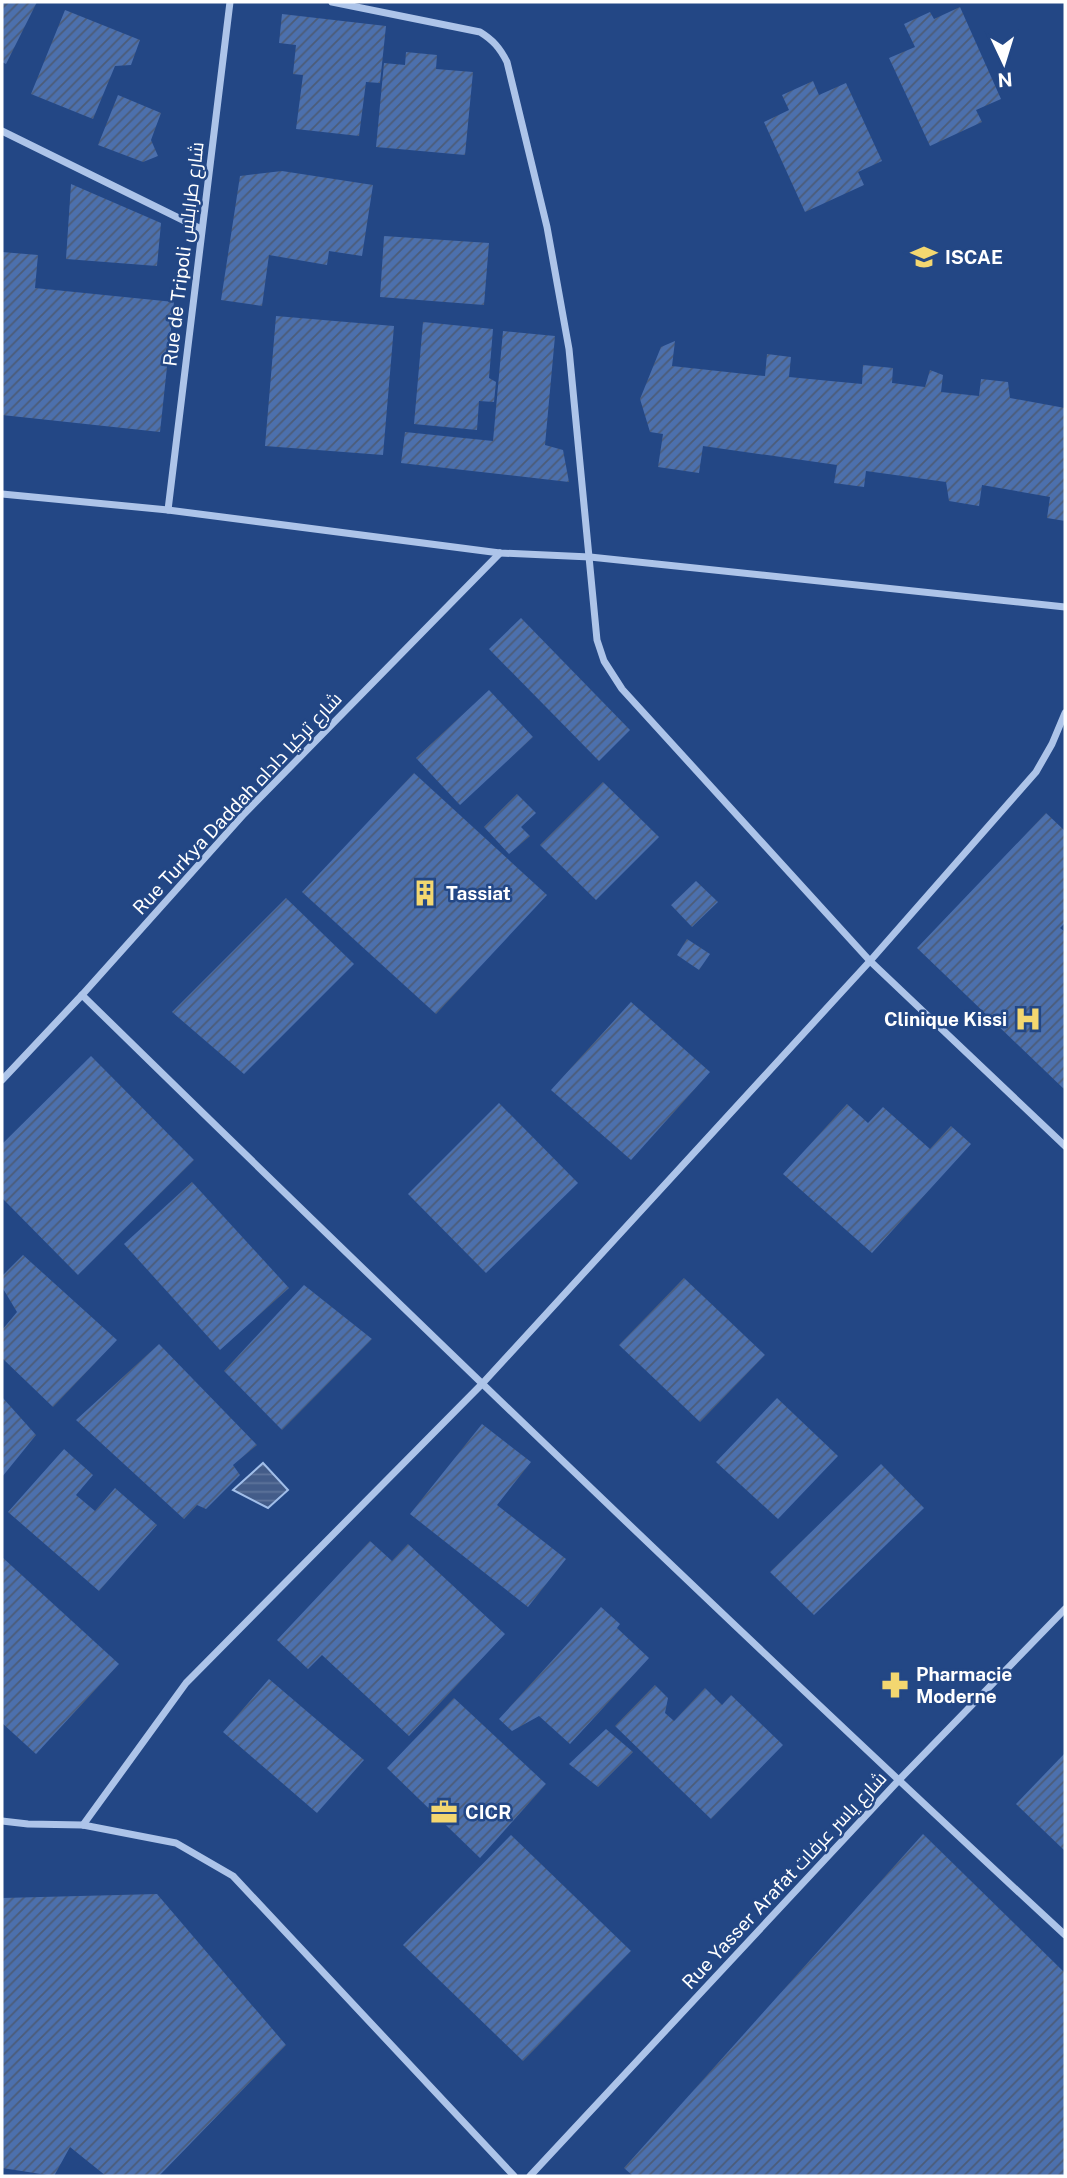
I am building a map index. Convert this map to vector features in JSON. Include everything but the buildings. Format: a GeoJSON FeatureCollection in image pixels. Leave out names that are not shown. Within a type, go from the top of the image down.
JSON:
{"type":"FeatureCollection","features":[{"type":"Feature","properties":{"kind":"street","name":"Rue de Tripoli شارع طرابلس"},"geometry":{"type":"LineString","coordinates":[[169,510],[230,2]]}},
{"type":"Feature","properties":{"kind":"street"},"geometry":{"type":"LineString","coordinates":[[332,2],[480,32],[500,48],[507,62],[547,227],[569,349],[597,640],[604,662],[622,689],[870,961],[1065,1146]]}},
{"type":"Feature","properties":{"kind":"street"},"geometry":{"type":"LineString","coordinates":[[2,131],[201,229]]}},
{"type":"Feature","properties":{"kind":"street"},"geometry":{"type":"LineString","coordinates":[[2,494],[169,510],[500,553],[590,557],[1065,607]]}},
{"type":"Feature","properties":{"kind":"street","name":"Rue Turkya Daddah شارع تركيا داداه"},"geometry":{"type":"LineString","coordinates":[[2,1080],[244,814],[500,553]]}},
{"type":"Feature","properties":{"kind":"street"},"geometry":{"type":"LineString","coordinates":[[83,1825],[187,1683],[481,1385],[870,961],[1035,772],[1052,744],[1065,713]]}},
{"type":"Feature","properties":{"kind":"street"},"geometry":{"type":"LineString","coordinates":[[82,995],[481,1385],[898,1781],[1065,1935]]}},
{"type":"Feature","properties":{"kind":"street","name":"Rue Yasser Arafat شارع ياسر عرفات"},"geometry":{"type":"LineString","coordinates":[[530,2176],[898,1781],[1065,1609]]}},
{"type":"Feature","properties":{"kind":"street"},"geometry":{"type":"LineString","coordinates":[[2,1821],[83,1825],[176,1843],[233,1876],[514,2176]]}},
{"type":"Feature","properties":{"kind":"water"},"geometry":{"type":"Polygon","coordinates":[[[263,1463],[288,1490],[268,1508],[233,1490],[263,1463]]]}},
{"type":"Feature","properties":{"kind":"place","name":"ISCAE"},"geometry":{"type":"Point","coordinates":[924,257]}},
{"type":"Feature","properties":{"kind":"place","name":"Tassiat"},"geometry":{"type":"Point","coordinates":[425,893]}},
{"type":"Feature","properties":{"kind":"place","name":"Clinique Kissi"},"geometry":{"type":"Point","coordinates":[1028,1019]}},
{"type":"Feature","properties":{"kind":"place","name":"Pharmacie Moderne"},"geometry":{"type":"Point","coordinates":[895,1685]}},
{"type":"Feature","properties":{"kind":"place","name":"CICR"},"geometry":{"type":"Point","coordinates":[444,1812]}}]}
